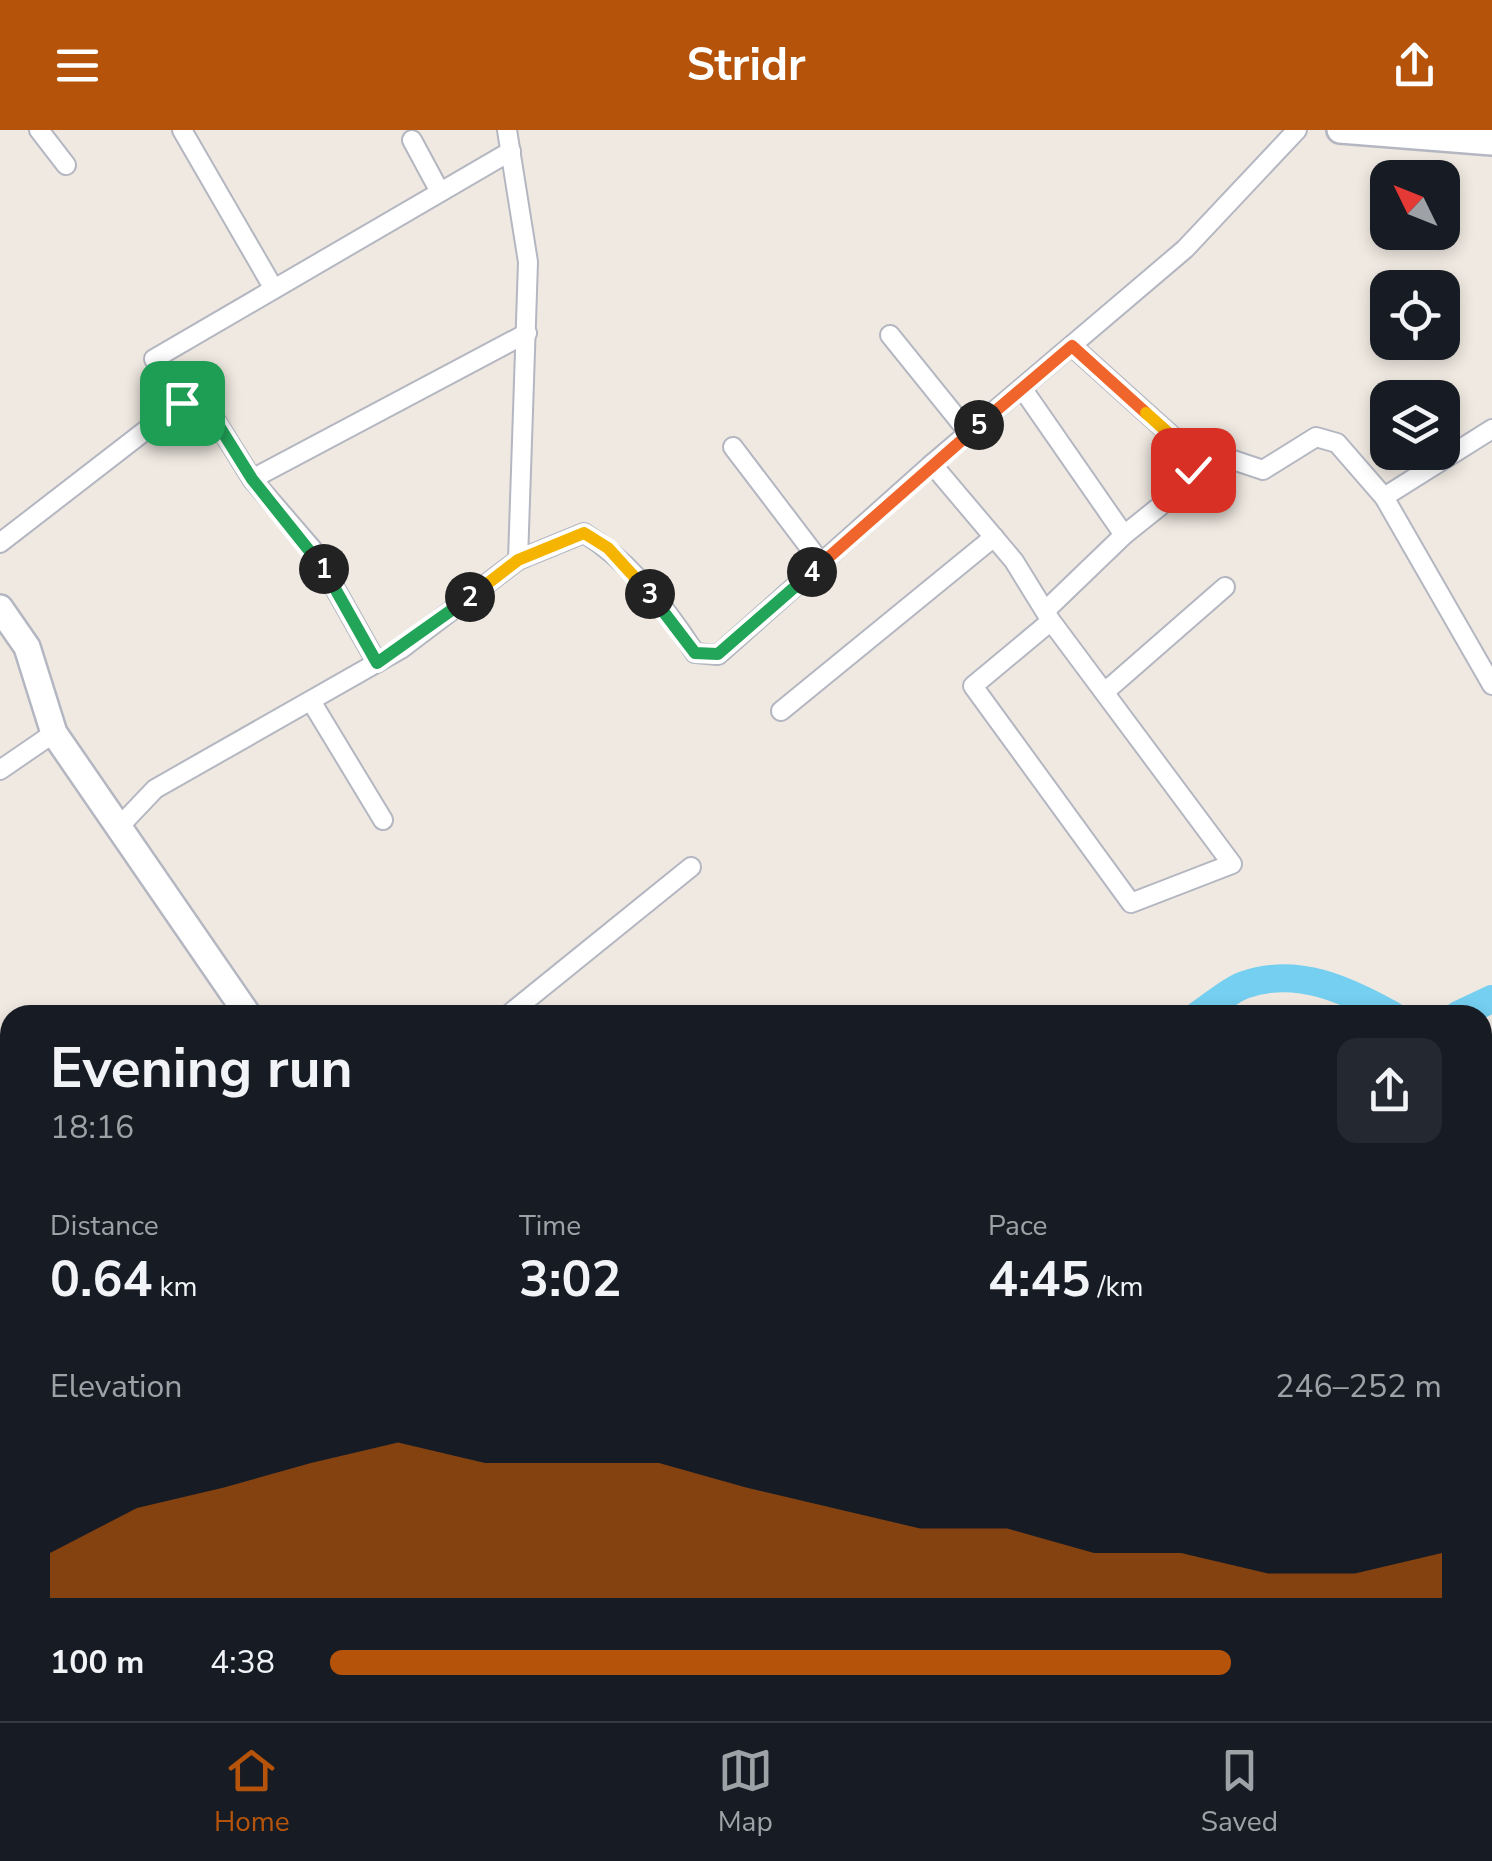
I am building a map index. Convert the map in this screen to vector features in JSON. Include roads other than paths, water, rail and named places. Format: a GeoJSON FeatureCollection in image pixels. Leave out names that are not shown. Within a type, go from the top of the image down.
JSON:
{"type":"FeatureCollection","features":[{"type":"Feature","properties":{"kind":"street"},"geometry":{"type":"LineString","coordinates":[[39,130],[66,164]]}},
{"type":"Feature","properties":{"kind":"street"},"geometry":{"type":"LineString","coordinates":[[182,130],[274,289]]}},
{"type":"Feature","properties":{"kind":"street"},"geometry":{"type":"LineString","coordinates":[[508,130],[528,262],[518,560]]}},
{"type":"Feature","properties":{"kind":"street"},"geometry":{"type":"LineString","coordinates":[[118,829],[156,789],[377,663],[518,560],[584,533],[608,548],[680,629],[695,653],[718,654],[932,464],[1185,249],[1297,130]]}},
{"type":"Feature","properties":{"kind":"street"},"geometry":{"type":"LineString","coordinates":[[1340,130],[1492,142]]}},
{"type":"Feature","properties":{"kind":"street"},"geometry":{"type":"LineString","coordinates":[[412,140],[440,192]]}},
{"type":"Feature","properties":{"kind":"street"},"geometry":{"type":"LineString","coordinates":[[377,663],[314,552],[252,479],[214,418],[182,403],[154,359],[511,151]]}},
{"type":"Feature","properties":{"kind":"street"},"geometry":{"type":"LineString","coordinates":[[252,479],[527,333]]}},
{"type":"Feature","properties":{"kind":"street"},"geometry":{"type":"LineString","coordinates":[[890,335],[969,433]]}},
{"type":"Feature","properties":{"kind":"street"},"geometry":{"type":"LineString","coordinates":[[932,464],[994,537],[1048,616],[1107,690],[1232,864],[1131,903],[973,686],[1048,616],[1124,535],[1184,487],[1193,470],[1193,455],[1072,346]]}},
{"type":"Feature","properties":{"kind":"street"},"geometry":{"type":"LineString","coordinates":[[1022,388],[1124,535]]}},
{"type":"Feature","properties":{"kind":"street"},"geometry":{"type":"LineString","coordinates":[[0,543],[182,403]]}},
{"type":"Feature","properties":{"kind":"street"},"geometry":{"type":"LineString","coordinates":[[1384,497],[1490,436]]}},
{"type":"Feature","properties":{"kind":"street"},"geometry":{"type":"LineString","coordinates":[[1193,460],[1210,452],[1262,470],[1316,437],[1338,443],[1384,497],[1492,685]]}},
{"type":"Feature","properties":{"kind":"street"},"geometry":{"type":"LineString","coordinates":[[734,447],[822,564]]}},
{"type":"Feature","properties":{"kind":"street"},"geometry":{"type":"LineString","coordinates":[[781,711],[994,537]]}},
{"type":"Feature","properties":{"kind":"street"},"geometry":{"type":"LineString","coordinates":[[1107,690],[1225,587]]}},
{"type":"Feature","properties":{"kind":"street"},"geometry":{"type":"LineString","coordinates":[[0,608],[28,647],[54,733],[241,1005]]}},
{"type":"Feature","properties":{"kind":"street"},"geometry":{"type":"LineString","coordinates":[[311,701],[382,820]]}},
{"type":"Feature","properties":{"kind":"street"},"geometry":{"type":"LineString","coordinates":[[0,770],[54,733]]}},
{"type":"Feature","properties":{"kind":"street"},"geometry":{"type":"LineString","coordinates":[[520,1005],[692,867]]}},
{"type":"Feature","properties":{"kind":"waterway"},"geometry":{"type":"LineString","coordinates":[[1212,1005],[1244,985],[1283,978],[1321,984],[1373,1005]]}},
{"type":"Feature","properties":{"kind":"waterway"},"geometry":{"type":"LineString","coordinates":[[1479,1005],[1492,999]]}}]}
